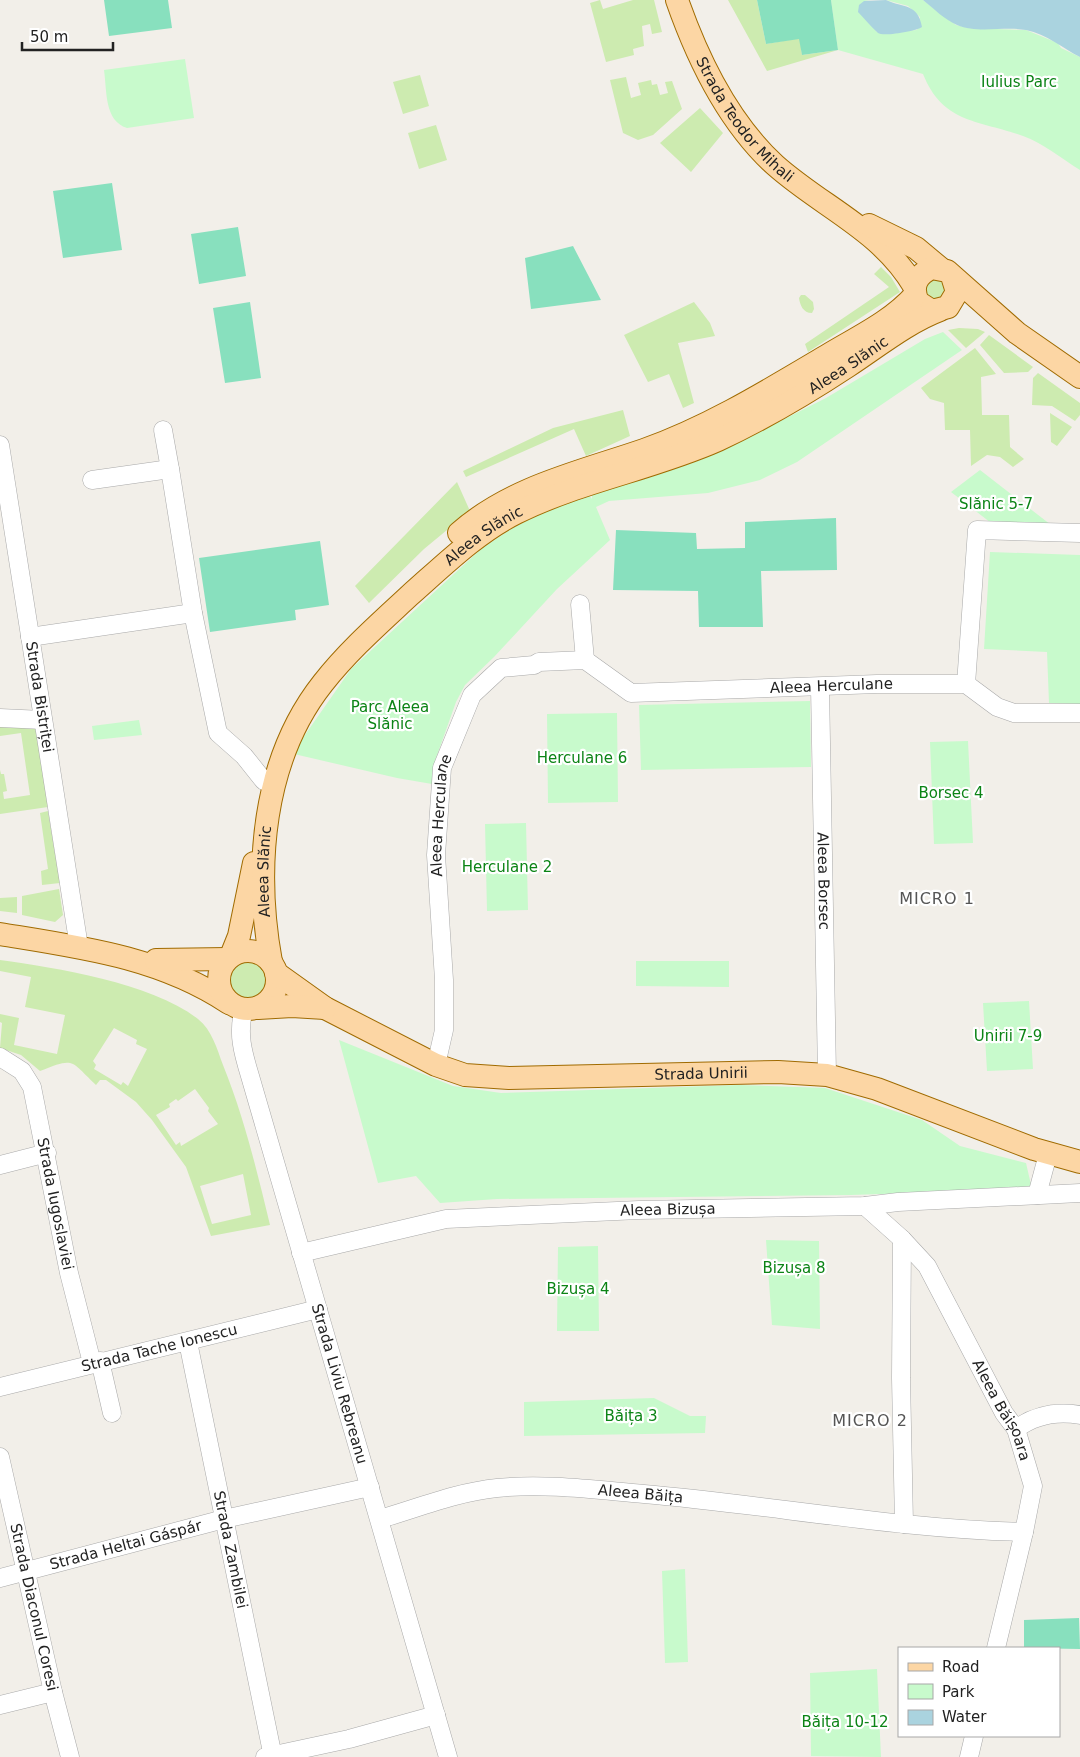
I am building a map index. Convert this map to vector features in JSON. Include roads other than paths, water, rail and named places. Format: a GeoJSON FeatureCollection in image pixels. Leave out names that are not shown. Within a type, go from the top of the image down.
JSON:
{"type":"FeatureCollection","features":[{"type":"Feature","properties":{"kind":"main road","name":"Strada Teodor Mihali"},"geometry":{"type":"LineString","coordinates":[[677,0],[686,26],[740,128],[776,165],[815,196],[843,214],[893,256],[914,290]]}},
{"type":"Feature","properties":{"kind":"main road","name":"Strada Teodor Mihali"},"geometry":{"type":"LineString","coordinates":[[843,214],[906,243],[946,272],[1017,333]]}},
{"type":"Feature","properties":{"kind":"main road"},"geometry":{"type":"LineString","coordinates":[[944,309],[957,292],[946,272],[932,268],[917,278],[914,290],[924,308],[944,309],[957,307],[1017,333],[1080,377]]}},
{"type":"Feature","properties":{"kind":"main road","name":"Aleea Slănic"},"geometry":{"type":"LineString","coordinates":[[229,958],[239,936],[252,876],[264,781],[270,755],[290,708],[310,679],[363,619],[462,530],[484,514],[547,481],[642,450],[703,426],[851,342],[896,313],[914,290]]}},
{"type":"Feature","properties":{"kind":"main road","name":"Aleea Slănic"},"geometry":{"type":"LineString","coordinates":[[274,968],[265,918],[263,877],[271,806],[281,759],[294,729],[322,684],[368,633],[452,557],[486,531],[509,517],[550,498],[690,452],[719,439],[828,380],[916,322],[944,309]]}},
{"type":"Feature","properties":{"kind":"main road"},"geometry":{"type":"LineString","coordinates":[[0,934],[79,947],[129,958],[185,978],[244,1007],[273,996],[277,984],[274,968],[255,952],[243,951],[229,958],[188,961],[129,958]]}},
{"type":"Feature","properties":{"kind":"main road"},"geometry":{"type":"LineString","coordinates":[[229,958],[220,970],[218,982],[221,994],[244,1007]]}},
{"type":"Feature","properties":{"kind":"main road","name":"Strada Unirii"},"geometry":{"type":"LineString","coordinates":[[274,968],[325,1008],[436,1065],[465,1075],[509,1078],[778,1072],[828,1075],[846,1078],[1048,1154],[1080,1162]]}},
{"type":"Feature","properties":{"kind":"main road","name":"Strada Unirii"},"geometry":{"type":"LineString","coordinates":[[244,1007],[292,1006],[325,1008]]}},
{"type":"Feature","properties":{"kind":"street"},"geometry":{"type":"LineString","coordinates":[[163,430],[193,614],[218,733],[244,756],[264,781]]}},
{"type":"Feature","properties":{"kind":"street","name":"Strada Bistriței"},"geometry":{"type":"LineString","coordinates":[[0,445],[5,503],[30,637],[79,947]]}},
{"type":"Feature","properties":{"kind":"street"},"geometry":{"type":"LineString","coordinates":[[92,480],[170,470]]}},
{"type":"Feature","properties":{"kind":"street"},"geometry":{"type":"LineString","coordinates":[[1080,533],[976,530],[966,684],[997,707],[1014,713],[1080,713]]}},
{"type":"Feature","properties":{"kind":"street"},"geometry":{"type":"LineString","coordinates":[[580,604],[585,660]]}},
{"type":"Feature","properties":{"kind":"street"},"geometry":{"type":"LineString","coordinates":[[30,637],[193,614]]}},
{"type":"Feature","properties":{"kind":"street","name":"Aleea Herculane"},"geometry":{"type":"LineString","coordinates":[[436,1065],[444,1030],[444,980],[436,855],[442,768],[472,694],[501,668],[534,665],[539,662],[585,660],[631,693],[877,684],[966,684]]}},
{"type":"Feature","properties":{"kind":"street","name":"Aleea Borsec"},"geometry":{"type":"LineString","coordinates":[[820,687],[828,1075]]}},
{"type":"Feature","properties":{"kind":"street"},"geometry":{"type":"LineString","coordinates":[[0,718],[43,720]]}},
{"type":"Feature","properties":{"kind":"street","name":"Strada Liviu Rebreanu"},"geometry":{"type":"LineString","coordinates":[[244,1007],[240,1021],[240,1042],[448,1757]]}},
{"type":"Feature","properties":{"kind":"street","name":"Strada Iugoslaviei"},"geometry":{"type":"LineString","coordinates":[[0,1057],[16,1066],[32,1087],[47,1153],[69,1273],[112,1413]]}},
{"type":"Feature","properties":{"kind":"street"},"geometry":{"type":"LineString","coordinates":[[0,1164],[47,1153]]}},
{"type":"Feature","properties":{"kind":"street"},"geometry":{"type":"LineString","coordinates":[[1037,1195],[1048,1154]]}},
{"type":"Feature","properties":{"kind":"street","name":"Aleea Bizușa"},"geometry":{"type":"LineString","coordinates":[[302,1253],[423,1223],[492,1216],[639,1210],[865,1206],[898,1202],[1072,1193]]}},
{"type":"Feature","properties":{"kind":"street","name":"Aleea Băișoara"},"geometry":{"type":"LineString","coordinates":[[865,1206],[902,1239],[927,1266],[1004,1412],[1016,1429],[1033,1486],[996,1647]]}},
{"type":"Feature","properties":{"kind":"street"},"geometry":{"type":"LineString","coordinates":[[902,1239],[901,1378],[904,1524]]}},
{"type":"Feature","properties":{"kind":"street","name":"Strada Tache Ionescu"},"geometry":{"type":"LineString","coordinates":[[0,1387],[318,1309]]}},
{"type":"Feature","properties":{"kind":"street","name":"Strada Zambilei"},"geometry":{"type":"LineString","coordinates":[[188,1342],[270,1757]]}},
{"type":"Feature","properties":{"kind":"street"},"geometry":{"type":"LineString","coordinates":[[1016,1429],[1030,1418],[1049,1415],[1080,1415]]}},
{"type":"Feature","properties":{"kind":"street","name":"Strada Diaconul Coresi"},"geometry":{"type":"LineString","coordinates":[[0,1457],[25,1572],[70,1757]]}},
{"type":"Feature","properties":{"kind":"street","name":"Strada Heltai Gáspár"},"geometry":{"type":"LineString","coordinates":[[0,1578],[224,1520],[370,1487]]}},
{"type":"Feature","properties":{"kind":"street","name":"Aleea Băița"},"geometry":{"type":"LineString","coordinates":[[380,1519],[468,1493],[496,1488],[524,1487],[599,1490],[694,1498],[904,1524],[1024,1532]]}},
{"type":"Feature","properties":{"kind":"street"},"geometry":{"type":"LineString","coordinates":[[0,1705],[53,1692]]}},
{"type":"Feature","properties":{"kind":"street"},"geometry":{"type":"LineString","coordinates":[[270,1757],[349,1739],[436,1715]]}},
{"type":"Feature","properties":{"kind":"street"},"geometry":{"type":"LineString","coordinates":[[969,1757],[974,1737]]}},
{"type":"Feature","properties":{"kind":"water"},"geometry":{"type":"Polygon","coordinates":[[[886,0],[913,10],[920,19],[922,27],[900,33],[878,33],[858,12],[859,5],[864,1],[886,0]]]}},
{"type":"Feature","properties":{"kind":"water"},"geometry":{"type":"Polygon","coordinates":[[[923,0],[1080,0],[1080,57],[1034,32],[1018,29],[965,28],[944,17],[923,0]]]}},
{"type":"Feature","properties":{"kind":"district","name":"MICRO 1"},"geometry":{"type":"Point","coordinates":[937,898]}},
{"type":"Feature","properties":{"kind":"district","name":"MICRO 2"},"geometry":{"type":"Point","coordinates":[870,1420]}},
{"type":"Feature","properties":{"kind":"park label","name":"Iulius Parc"},"geometry":{"type":"Point","coordinates":[1019,82]}},
{"type":"Feature","properties":{"kind":"park label","name":"Slănic 5-7"},"geometry":{"type":"Point","coordinates":[996,504]}},
{"type":"Feature","properties":{"kind":"park label","name":"Parc Aleea Slănic"},"geometry":{"type":"Point","coordinates":[390,716]}},
{"type":"Feature","properties":{"kind":"park label","name":"Herculane 6"},"geometry":{"type":"Point","coordinates":[582,758]}},
{"type":"Feature","properties":{"kind":"park label","name":"Borsec 4"},"geometry":{"type":"Point","coordinates":[951,793]}},
{"type":"Feature","properties":{"kind":"park label","name":"Herculane 2"},"geometry":{"type":"Point","coordinates":[507,867]}},
{"type":"Feature","properties":{"kind":"park label","name":"Unirii 7-9"},"geometry":{"type":"Point","coordinates":[1008,1036]}},
{"type":"Feature","properties":{"kind":"park label","name":"Bizușa 8"},"geometry":{"type":"Point","coordinates":[794,1268]}},
{"type":"Feature","properties":{"kind":"park label","name":"Bizușa 4"},"geometry":{"type":"Point","coordinates":[578,1289]}},
{"type":"Feature","properties":{"kind":"park label","name":"Băița 3"},"geometry":{"type":"Point","coordinates":[631,1416]}},
{"type":"Feature","properties":{"kind":"park label","name":"Băița 10-12"},"geometry":{"type":"Point","coordinates":[845,1722]}}]}
